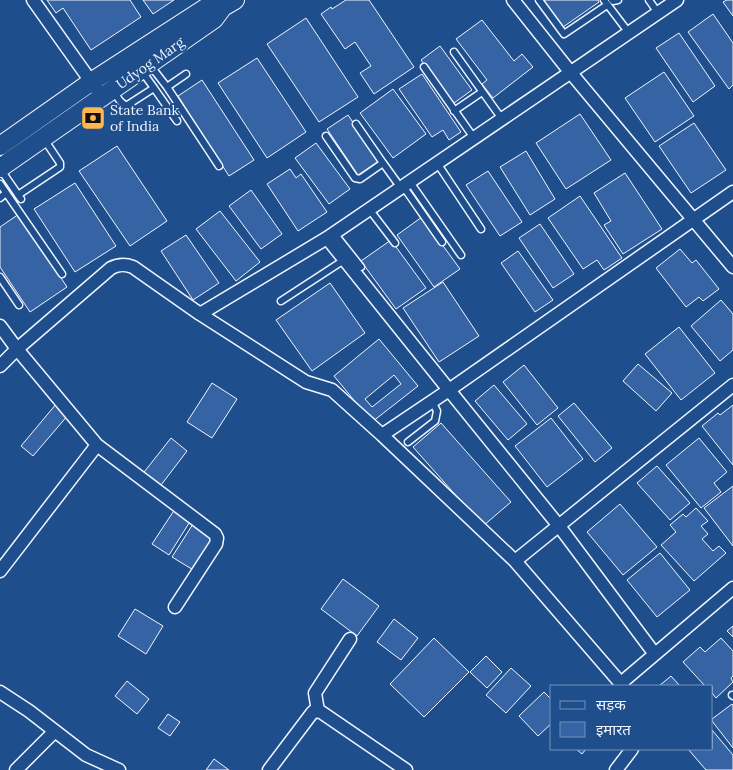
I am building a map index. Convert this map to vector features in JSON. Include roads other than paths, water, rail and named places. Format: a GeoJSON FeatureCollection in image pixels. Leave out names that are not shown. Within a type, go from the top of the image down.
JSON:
{"type":"FeatureCollection","features":[{"type":"Feature","properties":{"kind":"street"},"geometry":{"type":"LineString","coordinates":[[33,0],[91,82],[107,94]]}},
{"type":"Feature","properties":{"kind":"street"},"geometry":{"type":"LineString","coordinates":[[513,0],[571,73],[733,267]]}},
{"type":"Feature","properties":{"kind":"street","name":"Udyog Marg"},"geometry":{"type":"LineString","coordinates":[[0,146],[91,82],[207,7],[229,4]]}},
{"type":"Feature","properties":{"kind":"street","name":"Udyog Marg"},"geometry":{"type":"LineString","coordinates":[[0,168],[214,19],[229,4]]}},
{"type":"Feature","properties":{"kind":"street"},"geometry":{"type":"LineString","coordinates":[[200,314],[330,236],[571,73],[667,5]]}},
{"type":"Feature","properties":{"kind":"street"},"geometry":{"type":"LineString","coordinates":[[382,435],[733,192]]}},
{"type":"Feature","properties":{"kind":"street"},"geometry":{"type":"LineString","coordinates":[[330,236],[344,260],[559,526],[654,653]]}},
{"type":"Feature","properties":{"kind":"street"},"geometry":{"type":"LineString","coordinates":[[0,366],[111,268],[118,265],[133,267],[200,314],[306,382],[332,390],[515,561],[622,684],[654,653],[733,588]]}},
{"type":"Feature","properties":{"kind":"street"},"geometry":{"type":"LineString","coordinates":[[0,326],[97,445],[215,534],[216,544],[175,607]]}},
{"type":"Feature","properties":{"kind":"street"},"geometry":{"type":"LineString","coordinates":[[515,561],[733,385]]}},
{"type":"Feature","properties":{"kind":"street"},"geometry":{"type":"LineString","coordinates":[[0,571],[97,445]]}},
{"type":"Feature","properties":{"kind":"street"},"geometry":{"type":"LineString","coordinates":[[350,639],[315,693],[318,711],[406,770]]}},
{"type":"Feature","properties":{"kind":"street"},"geometry":{"type":"LineString","coordinates":[[0,692],[29,711],[86,755],[119,770]]}},
{"type":"Feature","properties":{"kind":"street"},"geometry":{"type":"LineString","coordinates":[[269,770],[312,713],[318,711]]}},
{"type":"Feature","properties":{"kind":"street"},"geometry":{"type":"LineString","coordinates":[[16,770],[55,731]]}},
{"type":"Feature","properties":{"kind":"street"},"geometry":{"type":"LineString","coordinates":[[616,770],[631,750]]}},
{"type":"Feature","properties":{"kind":"lane"},"geometry":{"type":"LineString","coordinates":[[539,0],[564,34],[608,2],[618,0]]}},
{"type":"Feature","properties":{"kind":"lane"},"geometry":{"type":"LineString","coordinates":[[649,0],[667,5]]}},
{"type":"Feature","properties":{"kind":"lane"},"geometry":{"type":"LineString","coordinates":[[608,2],[629,33]]}},
{"type":"Feature","properties":{"kind":"lane"},"geometry":{"type":"LineString","coordinates":[[454,52],[502,120]]}},
{"type":"Feature","properties":{"kind":"lane"},"geometry":{"type":"LineString","coordinates":[[145,67],[167,87],[219,166]]}},
{"type":"Feature","properties":{"kind":"lane"},"geometry":{"type":"LineString","coordinates":[[145,67],[154,88],[177,121]]}},
{"type":"Feature","properties":{"kind":"lane"},"geometry":{"type":"LineString","coordinates":[[424,67],[474,138]]}},
{"type":"Feature","properties":{"kind":"lane"},"geometry":{"type":"LineString","coordinates":[[167,87],[186,74]]}},
{"type":"Feature","properties":{"kind":"lane"},"geometry":{"type":"LineString","coordinates":[[107,94],[126,106],[154,88]]}},
{"type":"Feature","properties":{"kind":"lane"},"geometry":{"type":"LineString","coordinates":[[454,110],[482,92]]}},
{"type":"Feature","properties":{"kind":"lane"},"geometry":{"type":"LineString","coordinates":[[356,124],[382,163],[405,185],[461,255]]}},
{"type":"Feature","properties":{"kind":"lane"},"geometry":{"type":"LineString","coordinates":[[326,136],[355,178],[360,179],[382,163]]}},
{"type":"Feature","properties":{"kind":"lane"},"geometry":{"type":"LineString","coordinates":[[0,168],[20,197],[60,167],[60,163],[43,138]]}},
{"type":"Feature","properties":{"kind":"lane"},"geometry":{"type":"LineString","coordinates":[[437,164],[481,229]]}},
{"type":"Feature","properties":{"kind":"lane"},"geometry":{"type":"LineString","coordinates":[[0,184],[62,274]]}},
{"type":"Feature","properties":{"kind":"lane"},"geometry":{"type":"LineString","coordinates":[[405,185],[442,242]]}},
{"type":"Feature","properties":{"kind":"lane"},"geometry":{"type":"LineString","coordinates":[[0,198],[6,193]]}},
{"type":"Feature","properties":{"kind":"lane"},"geometry":{"type":"LineString","coordinates":[[369,209],[395,243]]}},
{"type":"Feature","properties":{"kind":"lane"},"geometry":{"type":"LineString","coordinates":[[330,236],[360,267]]}},
{"type":"Feature","properties":{"kind":"lane"},"geometry":{"type":"LineString","coordinates":[[280,301],[344,260]]}},
{"type":"Feature","properties":{"kind":"lane"},"geometry":{"type":"LineString","coordinates":[[0,277],[20,305]]}},
{"type":"Feature","properties":{"kind":"lane"},"geometry":{"type":"LineString","coordinates":[[408,442],[435,421],[437,412],[432,401]]}},
{"type":"Feature","properties":{"kind":"place","name":"State Bank of India"},"geometry":{"type":"Point","coordinates":[93,118]}}]}
